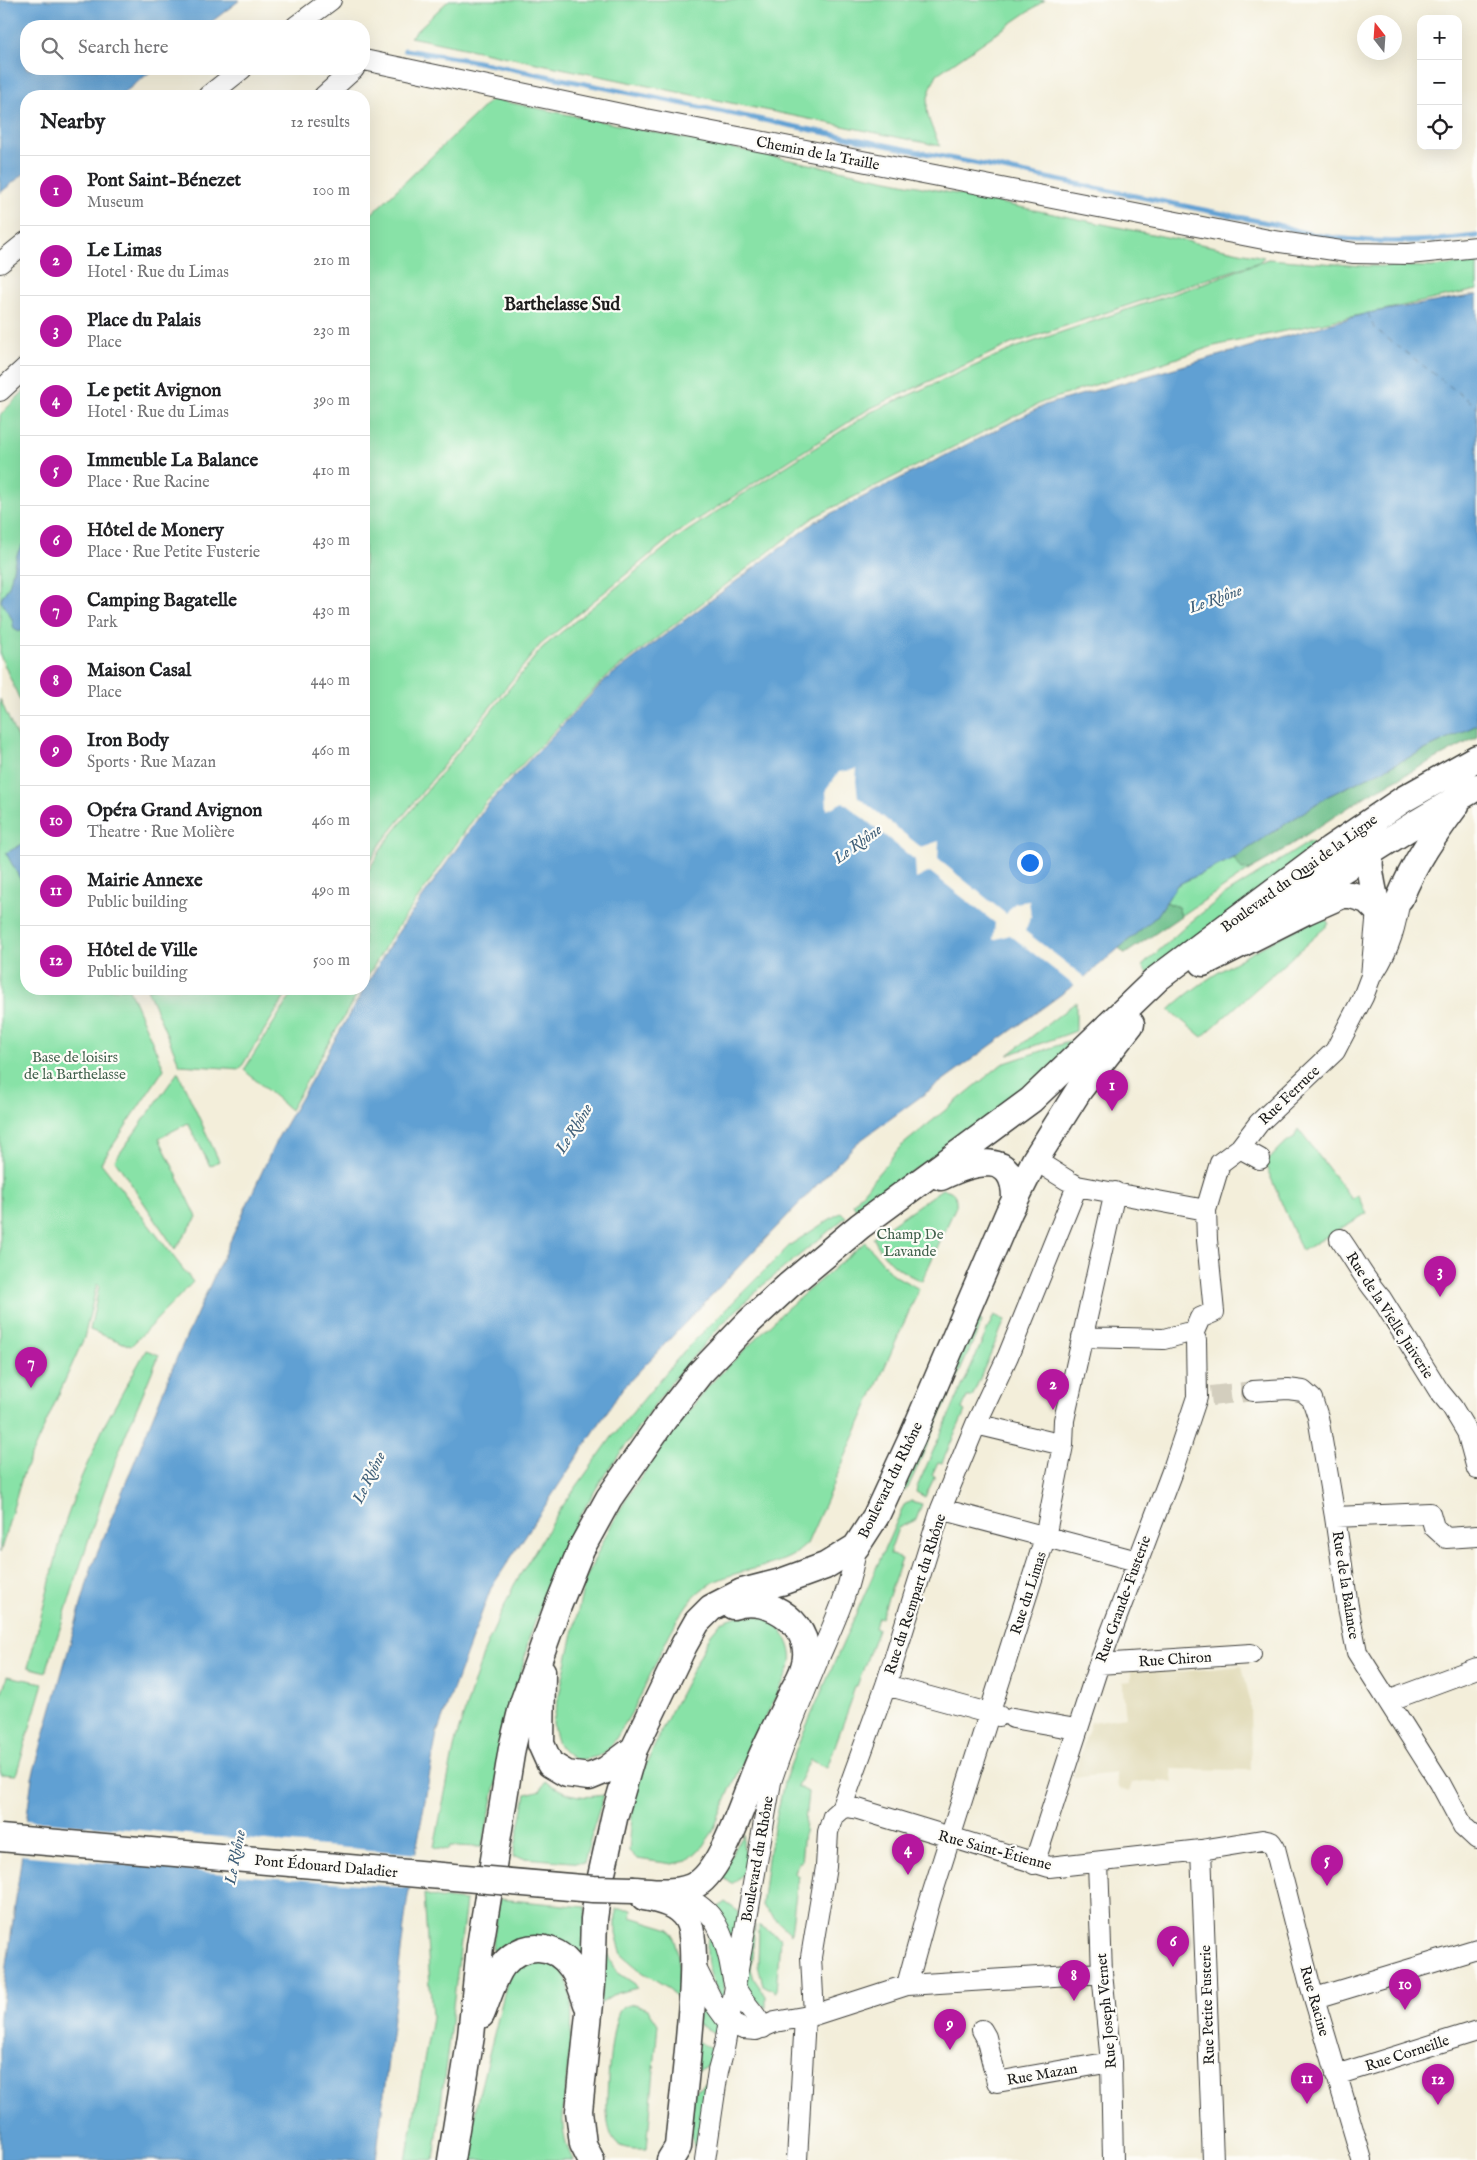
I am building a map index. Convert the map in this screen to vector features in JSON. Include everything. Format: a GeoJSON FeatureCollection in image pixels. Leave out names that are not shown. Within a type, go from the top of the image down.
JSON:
{"type":"FeatureCollection","features":[{"type":"Feature","properties":{"kind":"main road","name":"Boulevard du Quai de la Ligne"},"geometry":{"type":"LineString","coordinates":[[1139,1005],[1158,978],[1330,849],[1404,799],[1477,758]]}},
{"type":"Feature","properties":{"kind":"main road","name":"Boulevard du Quai de la Ligne"},"geometry":{"type":"LineString","coordinates":[[1139,1005],[1294,899],[1471,790]]}},
{"type":"Feature","properties":{"kind":"main road"},"geometry":{"type":"LineString","coordinates":[[1400,898],[1425,847],[1471,790]]}},
{"type":"Feature","properties":{"kind":"main road"},"geometry":{"type":"LineString","coordinates":[[1377,910],[1369,870],[1369,853],[1382,828],[1404,799]]}},
{"type":"Feature","properties":{"kind":"main road"},"geometry":{"type":"LineString","coordinates":[[1330,849],[1345,849],[1369,853],[1382,862],[1392,876],[1400,898]]}},
{"type":"Feature","properties":{"kind":"main road"},"geometry":{"type":"LineString","coordinates":[[1203,963],[1314,907],[1342,895],[1351,895],[1367,900],[1377,910]]}},
{"type":"Feature","properties":{"kind":"main road"},"geometry":{"type":"LineString","coordinates":[[451,2160],[471,2036],[480,1946],[512,1748],[523,1703],[544,1643],[581,1549],[609,1498],[664,1419],[700,1373],[748,1322],[860,1226],[1031,1100],[1139,1005]]}},
{"type":"Feature","properties":{"kind":"main road","name":"Boulevard du Rhône"},"geometry":{"type":"LineString","coordinates":[[856,1547],[876,1516],[912,1438],[1015,1200],[1035,1160],[1078,1090],[1122,1033],[1139,1005]]}},
{"type":"Feature","properties":{"kind":"main road"},"geometry":{"type":"LineString","coordinates":[[902,1195],[998,1153],[1009,1153],[1035,1160]]}},
{"type":"Feature","properties":{"kind":"main road"},"geometry":{"type":"LineString","coordinates":[[969,1165],[985,1162],[1002,1167],[1012,1179],[1015,1189],[1015,1200]]}},
{"type":"Feature","properties":{"kind":"main road"},"geometry":{"type":"LineString","coordinates":[[591,2158],[583,2144],[579,2111],[598,1890],[615,1814],[634,1749],[684,1646],[697,1622],[710,1608],[727,1598],[781,1582],[825,1566],[856,1547]]}},
{"type":"Feature","properties":{"kind":"main road"},"geometry":{"type":"LineString","coordinates":[[669,1891],[697,1884],[710,1873],[738,1815],[760,1760],[805,1666],[803,1639],[796,1626],[779,1610],[757,1603],[740,1604],[722,1610],[708,1620],[684,1646]]}},
{"type":"Feature","properties":{"kind":"main road"},"geometry":{"type":"LineString","coordinates":[[544,1643],[542,1744],[550,1764],[567,1774],[588,1777],[606,1770],[634,1749]]}},
{"type":"Feature","properties":{"kind":"main road","name":"Pont Édouard Daladier"},"geometry":{"type":"LineString","coordinates":[[0,1838],[593,1889],[634,1893],[662,1900],[672,1905],[687,1918],[694,1947],[678,2146],[670,2160]]}},
{"type":"Feature","properties":{"kind":"main road","name":"Pont Édouard Daladier"},"geometry":{"type":"LineString","coordinates":[[634,1893],[669,1891]]}},
{"type":"Feature","properties":{"kind":"main road"},"geometry":{"type":"LineString","coordinates":[[471,2036],[502,1967],[512,1956],[525,1949],[540,1947],[552,1950],[563,1958],[573,1969],[588,2007]]}},
{"type":"Feature","properties":{"kind":"street"},"geometry":{"type":"LineString","coordinates":[[304,20],[330,0]]}},
{"type":"Feature","properties":{"kind":"street","name":"Chemin de la Traille"},"geometry":{"type":"LineString","coordinates":[[370,61],[645,119],[1274,241],[1354,253],[1409,254],[1477,247]]}},
{"type":"Feature","properties":{"kind":"street"},"geometry":{"type":"LineString","coordinates":[[216,90],[234,75]]}},
{"type":"Feature","properties":{"kind":"street"},"geometry":{"type":"LineString","coordinates":[[331,90],[347,75]]}},
{"type":"Feature","properties":{"kind":"street"},"geometry":{"type":"LineString","coordinates":[[0,263],[20,247]]}},
{"type":"Feature","properties":{"kind":"street"},"geometry":{"type":"LineString","coordinates":[[0,391],[20,373]]}},
{"type":"Feature","properties":{"kind":"street","name":"Rue Ferruce"},"geometry":{"type":"LineString","coordinates":[[1193,1334],[1200,1318],[1214,1312],[1206,1210],[1220,1163],[1233,1154],[1259,1123],[1335,1051],[1363,997],[1371,976],[1385,955],[1396,927],[1400,898]]}},
{"type":"Feature","properties":{"kind":"street","name":"Rue Ferruce"},"geometry":{"type":"LineString","coordinates":[[1371,976],[1377,910]]}},
{"type":"Feature","properties":{"kind":"street"},"geometry":{"type":"LineString","coordinates":[[1233,1154],[1260,1159]]}},
{"type":"Feature","properties":{"kind":"street"},"geometry":{"type":"LineString","coordinates":[[1035,1160],[1072,1183],[1206,1210]]}},
{"type":"Feature","properties":{"kind":"street","name":"Rue du Rempart du Rhône"},"geometry":{"type":"LineString","coordinates":[[797,2160],[810,2016],[811,1957],[826,1867],[828,1832],[832,1816],[841,1808],[886,1685],[941,1509],[976,1424],[1008,1356],[1072,1183]]}},
{"type":"Feature","properties":{"kind":"street","name":"Rue du Limas"},"geometry":{"type":"LineString","coordinates":[[908,1985],[930,1901],[951,1838],[1000,1716],[1045,1538],[1063,1444],[1064,1420],[1115,1192]]}},
{"type":"Feature","properties":{"kind":"street","name":"Rue de la Vielle Juiverie"},"geometry":{"type":"LineString","coordinates":[[1349,1240],[1358,1264],[1370,1286],[1381,1298],[1439,1392],[1452,1407],[1467,1432],[1477,1469]]}},
{"type":"Feature","properties":{"kind":"street"},"geometry":{"type":"LineString","coordinates":[[1082,1336],[1164,1339],[1193,1334]]}},
{"type":"Feature","properties":{"kind":"street","name":"Rue Grande-Fusterie"},"geometry":{"type":"LineString","coordinates":[[1034,1864],[1076,1729],[1099,1664],[1174,1466],[1204,1396],[1196,1340],[1193,1334]]}},
{"type":"Feature","properties":{"kind":"street","name":"Rue de la Balance"},"geometry":{"type":"LineString","coordinates":[[1253,1391],[1288,1389],[1304,1391],[1312,1399],[1318,1417],[1348,1607],[1357,1652],[1440,1783],[1463,1826],[1477,1839]]}},
{"type":"Feature","properties":{"kind":"street"},"geometry":{"type":"LineString","coordinates":[[976,1424],[1063,1444]]}},
{"type":"Feature","properties":{"kind":"street"},"geometry":{"type":"LineString","coordinates":[[941,1509],[1137,1561]]}},
{"type":"Feature","properties":{"kind":"street"},"geometry":{"type":"LineString","coordinates":[[1335,1517],[1430,1513],[1434,1528],[1446,1538],[1477,1536]]}},
{"type":"Feature","properties":{"kind":"street","name":"Boulevard du Rhône"},"geometry":{"type":"LineString","coordinates":[[705,2160],[718,2071],[771,1782],[783,1745],[840,1608],[854,1564],[856,1547]]}},
{"type":"Feature","properties":{"kind":"street","name":"Rue Chiron"},"geometry":{"type":"LineString","coordinates":[[1099,1664],[1251,1654]]}},
{"type":"Feature","properties":{"kind":"street"},"geometry":{"type":"LineString","coordinates":[[1388,1701],[1477,1668]]}},
{"type":"Feature","properties":{"kind":"street"},"geometry":{"type":"LineString","coordinates":[[886,1685],[1000,1716],[1076,1729]]}},
{"type":"Feature","properties":{"kind":"street","name":"Rue Saint-Étienne"},"geometry":{"type":"LineString","coordinates":[[841,1808],[858,1809],[1034,1864],[1059,1867],[1201,1850],[1262,1840],[1271,1842]]}},
{"type":"Feature","properties":{"kind":"street","name":"Rue Racine"},"geometry":{"type":"LineString","coordinates":[[1271,1842],[1275,1848],[1282,1875],[1322,1996],[1336,2075],[1362,2160]]}},
{"type":"Feature","properties":{"kind":"street","name":"Rue Petite Fusterie"},"geometry":{"type":"LineString","coordinates":[[1201,1850],[1213,2160]]}},
{"type":"Feature","properties":{"kind":"street","name":"Rue Joseph Vernet"},"geometry":{"type":"LineString","coordinates":[[1098,1862],[1102,1973],[1111,2062],[1113,2160]]}},
{"type":"Feature","properties":{"kind":"street","name":"Pont Édouard Daladier"},"geometry":{"type":"LineString","coordinates":[[669,1891],[683,1896],[708,1914],[718,1925],[734,1984]]}},
{"type":"Feature","properties":{"kind":"street"},"geometry":{"type":"LineString","coordinates":[[1322,1996],[1477,1949]]}},
{"type":"Feature","properties":{"kind":"street"},"geometry":{"type":"LineString","coordinates":[[694,1964],[712,2000],[728,2022],[743,2029],[756,2030],[769,2025],[810,2016],[908,1985],[1102,1973]]}},
{"type":"Feature","properties":{"kind":"street"},"geometry":{"type":"LineString","coordinates":[[734,1984],[738,1993],[756,2014],[769,2025]]}},
{"type":"Feature","properties":{"kind":"street","name":"Rue Mazan"},"geometry":{"type":"LineString","coordinates":[[982,2030],[986,2036],[997,2082],[1111,2062]]}},
{"type":"Feature","properties":{"kind":"street","name":"Rue Corneille"},"geometry":{"type":"LineString","coordinates":[[1336,2075],[1477,2031]]}},
{"type":"Feature","properties":{"kind":"shaded area"},"geometry":{"type":"Polygon","coordinates":[[[1171,1666],[1178,1672],[1242,1666],[1250,1700],[1251,1770],[1171,1769],[1173,1783],[1159,1780],[1158,1782],[1132,1783],[1129,1792],[1118,1788],[1116,1773],[1073,1778],[1091,1722],[1126,1717],[1122,1682],[1131,1681],[1131,1670],[1171,1666]]]}},
{"type":"Feature","properties":{"kind":"green space"},"geometry":{"type":"Polygon","coordinates":[[[449,0],[1045,0],[937,74],[929,95],[927,111],[940,146],[410,37],[449,0]]]}},
{"type":"Feature","properties":{"kind":"green space"},"geometry":{"type":"Polygon","coordinates":[[[492,99],[1264,257],[1259,262],[1011,344],[869,409],[674,535],[540,645],[382,842],[370,861],[370,215],[492,99]]]}},
{"type":"Feature","properties":{"kind":"green space"},"geometry":{"type":"Polygon","coordinates":[[[1268,259],[1364,266],[1432,267],[1477,262],[1477,290],[1214,346],[1043,402],[814,517],[606,677],[485,803],[392,935],[370,973],[370,868],[385,843],[542,648],[677,538],[871,412],[1015,348],[1199,285],[1268,259]]]}},
{"type":"Feature","properties":{"kind":"green space"},"geometry":{"type":"Polygon","coordinates":[[[20,395],[20,700],[0,655],[0,415],[20,395]]]}},
{"type":"Feature","properties":{"kind":"green space","name":"Base de loisirs de la Barthelasse"},"geometry":{"type":"Polygon","coordinates":[[[0,699],[20,744],[20,995],[132,995],[164,1069],[101,1163],[193,1282],[131,1346],[90,1330],[99,1286],[97,1284],[84,1338],[23,1474],[0,1553],[0,699]]]}},
{"type":"Feature","properties":{"kind":"green space"},"geometry":{"type":"Polygon","coordinates":[[[1477,725],[1477,737],[1369,794],[1251,869],[1242,870],[1234,858],[1328,796],[1477,725]]]}},
{"type":"Feature","properties":{"kind":"green space"},"geometry":{"type":"Polygon","coordinates":[[[1311,841],[1317,849],[1149,974],[1142,966],[1187,925],[1223,896],[1311,841]]]}},
{"type":"Feature","properties":{"kind":"green space"},"geometry":{"type":"Polygon","coordinates":[[[1234,858],[1242,869],[1251,869],[1181,916],[1178,907],[1166,902],[1177,885],[1234,858]]]}},
{"type":"Feature","properties":{"kind":"green space"},"geometry":{"type":"Polygon","coordinates":[[[1166,902],[1178,907],[1181,916],[1125,954],[1119,948],[1157,916],[1166,902]]]}},
{"type":"Feature","properties":{"kind":"green space"},"geometry":{"type":"Polygon","coordinates":[[[1323,915],[1329,924],[1202,1037],[1169,1010],[1203,982],[1222,970],[1323,915]]]}},
{"type":"Feature","properties":{"kind":"green space"},"geometry":{"type":"Polygon","coordinates":[[[150,995],[286,995],[240,1069],[180,1065],[150,995]]]}},
{"type":"Feature","properties":{"kind":"green space"},"geometry":{"type":"Polygon","coordinates":[[[291,995],[357,995],[290,1110],[244,1070],[291,995]]]}},
{"type":"Feature","properties":{"kind":"green space"},"geometry":{"type":"Polygon","coordinates":[[[1076,1002],[1076,1031],[1008,1055],[1076,1002]]]}},
{"type":"Feature","properties":{"kind":"green space"},"geometry":{"type":"Polygon","coordinates":[[[1086,1036],[988,1120],[856,1209],[853,1204],[900,1147],[1002,1064],[1086,1036]]]}},
{"type":"Feature","properties":{"kind":"green space"},"geometry":{"type":"Polygon","coordinates":[[[178,1072],[219,1161],[210,1166],[188,1123],[159,1138],[197,1217],[175,1249],[115,1160],[178,1072]]]}},
{"type":"Feature","properties":{"kind":"green space"},"geometry":{"type":"Polygon","coordinates":[[[1298,1129],[1352,1199],[1357,1195],[1367,1213],[1302,1251],[1265,1164],[1282,1146],[1294,1138],[1298,1129]]]}},
{"type":"Feature","properties":{"kind":"green space","name":"Champ De Lavande"},"geometry":{"type":"Polygon","coordinates":[[[942,1189],[954,1193],[956,1206],[922,1281],[907,1274],[893,1264],[882,1252],[873,1237],[942,1189]]]}},
{"type":"Feature","properties":{"kind":"green space"},"geometry":{"type":"Polygon","coordinates":[[[841,1212],[846,1217],[762,1286],[721,1325],[672,1381],[603,1477],[580,1516],[559,1558],[529,1638],[482,1847],[450,1846],[448,1850],[434,1847],[456,1739],[484,1651],[514,1585],[559,1511],[612,1437],[684,1351],[790,1245],[841,1212]]]}},
{"type":"Feature","properties":{"kind":"green space"},"geometry":{"type":"Polygon","coordinates":[[[865,1242],[892,1274],[919,1289],[807,1544],[792,1556],[778,1562],[722,1578],[697,1593],[678,1619],[640,1697],[611,1745],[599,1755],[576,1760],[558,1744],[553,1722],[585,1580],[607,1533],[628,1496],[676,1427],[710,1384],[785,1310],[865,1242]]]}},
{"type":"Feature","properties":{"kind":"green space"},"geometry":{"type":"Polygon","coordinates":[[[994,1315],[1005,1320],[972,1397],[967,1397],[962,1409],[965,1411],[942,1463],[938,1462],[932,1475],[935,1476],[925,1497],[916,1492],[917,1487],[994,1315]]]}},
{"type":"Feature","properties":{"kind":"green space"},"geometry":{"type":"Polygon","coordinates":[[[976,1318],[982,1321],[981,1324],[908,1488],[898,1495],[976,1318]]]}},
{"type":"Feature","properties":{"kind":"green space"},"geometry":{"type":"Polygon","coordinates":[[[146,1350],[159,1355],[103,1495],[46,1672],[28,1667],[65,1523],[81,1478],[105,1424],[146,1350]]]}},
{"type":"Feature","properties":{"kind":"green space"},"geometry":{"type":"Polygon","coordinates":[[[911,1501],[922,1504],[916,1520],[898,1528],[889,1554],[902,1559],[881,1618],[878,1617],[875,1628],[878,1629],[857,1686],[854,1686],[851,1695],[853,1696],[827,1768],[810,1760],[797,1786],[808,1792],[801,1862],[798,1862],[795,1873],[798,1876],[791,1934],[762,1906],[769,1851],[784,1782],[798,1745],[904,1505],[911,1501]]]}},
{"type":"Feature","properties":{"kind":"green space"},"geometry":{"type":"Polygon","coordinates":[[[740,1615],[767,1618],[782,1631],[791,1657],[787,1674],[730,1790],[712,1833],[702,1847],[687,1861],[673,1864],[637,1859],[629,1851],[634,1791],[664,1725],[711,1634],[721,1622],[740,1615]]]}},
{"type":"Feature","properties":{"kind":"green space"},"geometry":{"type":"Polygon","coordinates":[[[7,1676],[43,1683],[16,1775],[0,1774],[0,1700],[7,1676]]]}},
{"type":"Feature","properties":{"kind":"green space"},"geometry":{"type":"Polygon","coordinates":[[[545,1781],[573,1795],[604,1795],[584,1863],[513,1857],[526,1794],[541,1790],[545,1781]]]}},
{"type":"Feature","properties":{"kind":"green space"},"geometry":{"type":"Polygon","coordinates":[[[744,1834],[743,1844],[748,1860],[742,1875],[732,1884],[719,1874],[744,1834]]]}},
{"type":"Feature","properties":{"kind":"green space"},"geometry":{"type":"Polygon","coordinates":[[[424,1894],[466,1901],[434,2160],[406,2160],[432,2017],[424,1894]]]}},
{"type":"Feature","properties":{"kind":"green space"},"geometry":{"type":"Polygon","coordinates":[[[499,1899],[586,1907],[584,1960],[496,1951],[492,1949],[499,1899]]]}},
{"type":"Feature","properties":{"kind":"green space"},"geometry":{"type":"Polygon","coordinates":[[[725,1902],[739,1912],[733,1945],[715,1910],[725,1902]]]}},
{"type":"Feature","properties":{"kind":"green space"},"geometry":{"type":"Polygon","coordinates":[[[616,1909],[632,1909],[631,1917],[670,1929],[678,1955],[678,2000],[669,1988],[642,1972],[622,1955],[616,1934],[616,1909]]]}},
{"type":"Feature","properties":{"kind":"green space"},"geometry":{"type":"Polygon","coordinates":[[[755,1925],[751,1969],[754,1979],[766,1996],[766,2008],[745,1987],[746,1949],[755,1925]]]}},
{"type":"Feature","properties":{"kind":"green space"},"geometry":{"type":"Polygon","coordinates":[[[759,1925],[780,1938],[776,1992],[763,1985],[758,1965],[759,1925]]]}},
{"type":"Feature","properties":{"kind":"green space"},"geometry":{"type":"Polygon","coordinates":[[[709,1929],[723,1971],[724,2006],[715,1986],[707,1960],[709,1929]]]}},
{"type":"Feature","properties":{"kind":"green space"},"geometry":{"type":"Polygon","coordinates":[[[604,1946],[617,1972],[635,1984],[637,1988],[617,1993],[600,2004],[604,1946]]]}},
{"type":"Feature","properties":{"kind":"green space"},"geometry":{"type":"Polygon","coordinates":[[[546,1958],[559,1967],[567,1980],[571,1998],[572,2019],[563,2127],[566,2144],[573,2160],[467,2160],[477,2102],[509,1974],[518,1965],[546,1958]]]}},
{"type":"Feature","properties":{"kind":"green space"},"geometry":{"type":"Polygon","coordinates":[[[700,1997],[721,2027],[719,2035],[697,2024],[700,1997]]]}},
{"type":"Feature","properties":{"kind":"green space"},"geometry":{"type":"Polygon","coordinates":[[[635,2004],[648,2009],[658,2024],[647,2149],[628,2148],[617,2144],[611,2134],[607,2116],[608,2075],[614,2027],[621,2009],[635,2004]]]}},
{"type":"Feature","properties":{"kind":"green space"},"geometry":{"type":"Polygon","coordinates":[[[696,2041],[711,2048],[716,2053],[714,2063],[698,2070],[696,2041]]]}},
{"type":"Feature","properties":{"kind":"green space"},"geometry":{"type":"Polygon","coordinates":[[[704,2084],[709,2084],[698,2153],[694,2146],[691,2131],[693,2091],[704,2084]]]}},
{"type":"Feature","properties":{"kind":"water"},"geometry":{"type":"Polygon","coordinates":[[[0,0],[240,0],[214,20],[20,20],[20,75],[146,75],[128,90],[20,90],[20,177],[0,193],[0,0]]]}},
{"type":"Feature","properties":{"kind":"water","name":"Le Rhône"},"geometry":{"type":"Polygon","coordinates":[[[1477,295],[1477,725],[1328,796],[1234,858],[1177,885],[1157,916],[1085,977],[857,1143],[622,1389],[491,1588],[437,1733],[407,1902],[376,2160],[0,2160],[0,2018],[32,1778],[92,1566],[177,1357],[277,1139],[361,995],[370,995],[370,979],[394,938],[488,804],[605,680],[816,521],[1045,405],[1368,313],[1477,295]]]}},
{"type":"Feature","properties":{"kind":"water"},"geometry":{"type":"Polygon","coordinates":[[[20,548],[19,632],[14,629],[12,619],[1,601],[10,583],[20,548]]]}},
{"type":"Feature","properties":{"kind":"water"},"geometry":{"type":"Polygon","coordinates":[[[20,845],[20,879],[6,853],[20,845]]]}},
{"type":"Feature","properties":{"kind":"pier"},"geometry":{"type":"Polygon","coordinates":[[[857,769],[858,797],[921,847],[939,841],[938,859],[1006,914],[1015,903],[1029,901],[1031,916],[1025,931],[1087,979],[1076,987],[1010,935],[993,940],[995,923],[930,872],[916,879],[915,860],[843,802],[827,810],[826,789],[839,772],[857,769]]]}},
{"type":"Feature","properties":{"kind":"pier"},"geometry":{"type":"Polygon","coordinates":[[[24,1820],[418,1854],[412,1888],[249,1876],[19,1855],[24,1820]]]}},
{"type":"Feature","properties":{"kind":"waterway"},"geometry":{"type":"LineString","coordinates":[[405,50],[468,60],[1273,224],[1311,234],[1377,241],[1417,241],[1477,236]]}},
{"type":"Feature","properties":{"kind":"ferry route"},"geometry":{"type":"LineString","coordinates":[[1368,313],[1374,328],[1477,407]]}},
{"type":"Feature","properties":{"kind":"tunnel"},"geometry":{"type":"LineString","coordinates":[[1211,1396],[1253,1391]]}},
{"type":"Feature","properties":{"kind":"place","name":"Pont Saint-Bénezet"},"geometry":{"type":"Point","coordinates":[1112,1111]}},
{"type":"Feature","properties":{"kind":"place","name":"Place du Palais"},"geometry":{"type":"Point","coordinates":[1440,1297]}},
{"type":"Feature","properties":{"kind":"place","name":"Camping Bagatelle"},"geometry":{"type":"Point","coordinates":[31,1388]}},
{"type":"Feature","properties":{"kind":"place","name":"Le Limas"},"geometry":{"type":"Point","coordinates":[1053,1410]}},
{"type":"Feature","properties":{"kind":"place","name":"Le petit Avignon"},"geometry":{"type":"Point","coordinates":[908,1875]}},
{"type":"Feature","properties":{"kind":"place","name":"Immeuble La Balance"},"geometry":{"type":"Point","coordinates":[1327,1886]}},
{"type":"Feature","properties":{"kind":"place","name":"Hôtel de Monery"},"geometry":{"type":"Point","coordinates":[1173,1967]}},
{"type":"Feature","properties":{"kind":"place","name":"Maison Casal"},"geometry":{"type":"Point","coordinates":[1074,2001]}},
{"type":"Feature","properties":{"kind":"place","name":"Opéra Grand Avignon"},"geometry":{"type":"Point","coordinates":[1405,2010]}},
{"type":"Feature","properties":{"kind":"place","name":"Iron Body"},"geometry":{"type":"Point","coordinates":[950,2050]}},
{"type":"Feature","properties":{"kind":"place","name":"Mairie Annexe"},"geometry":{"type":"Point","coordinates":[1307,2104]}},
{"type":"Feature","properties":{"kind":"place","name":"Hôtel de Ville"},"geometry":{"type":"Point","coordinates":[1438,2105]}},
{"type":"Feature","properties":{"kind":"district","name":"Barthelasse Sud"},"geometry":{"type":"Point","coordinates":[562,304]}}]}
